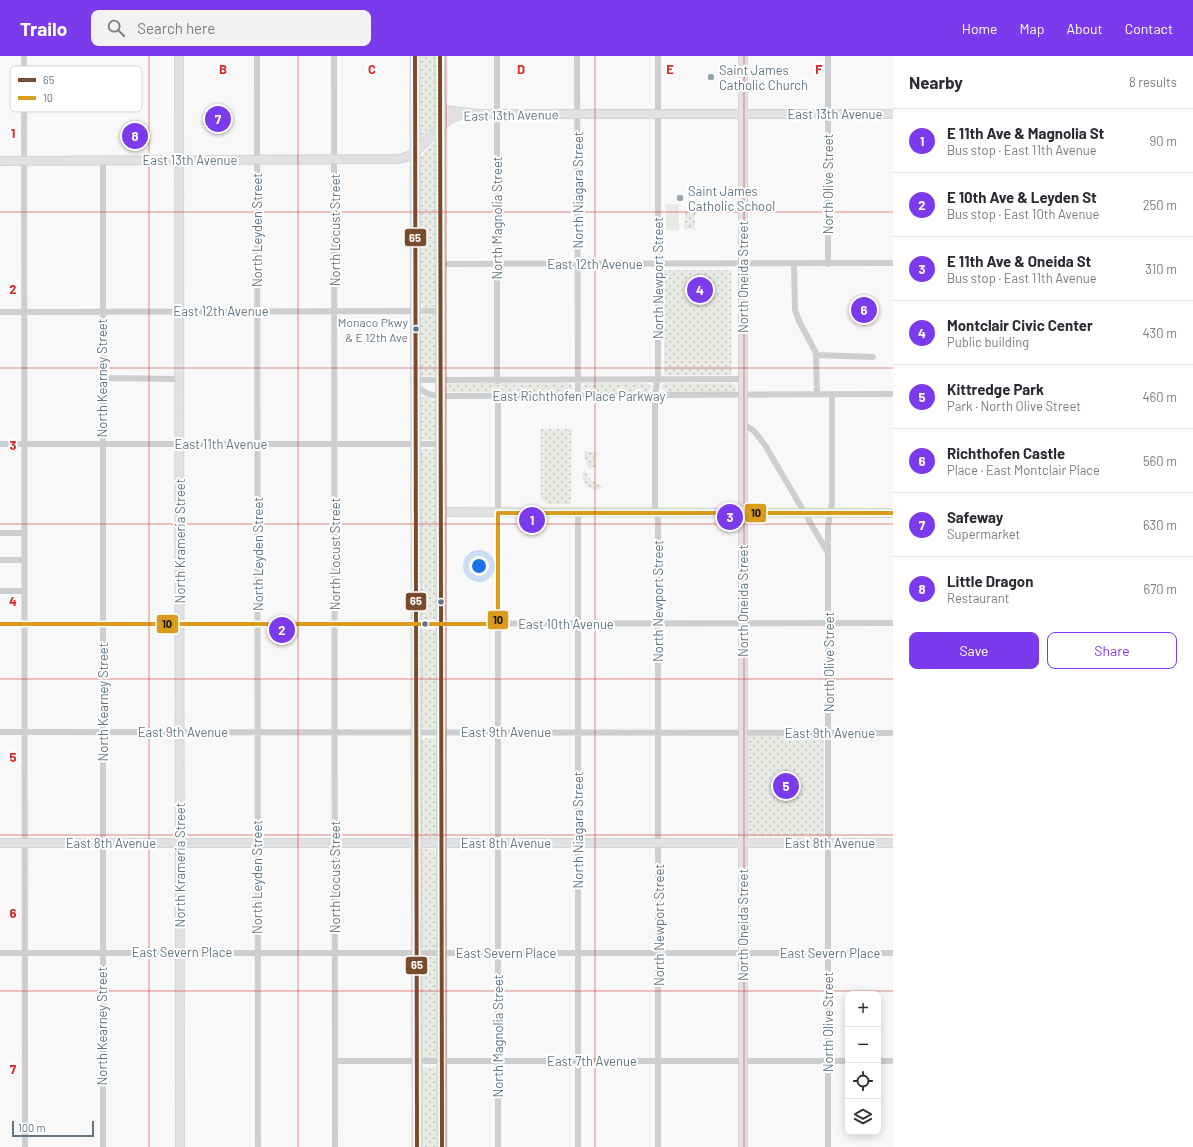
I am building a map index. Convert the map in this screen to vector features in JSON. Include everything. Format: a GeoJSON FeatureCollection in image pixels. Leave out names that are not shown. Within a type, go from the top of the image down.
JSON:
{"type":"FeatureCollection","features":[{"type":"Feature","properties":{"kind":"main road"},"geometry":{"type":"LineString","coordinates":[[415,56],[417,311],[417,1147]]}},
{"type":"Feature","properties":{"kind":"main road"},"geometry":{"type":"LineString","coordinates":[[440,56],[442,1147]]}},
{"type":"Feature","properties":{"kind":"main road"},"geometry":{"type":"LineString","coordinates":[[440,110],[474,114]]}},
{"type":"Feature","properties":{"kind":"street"},"geometry":{"type":"LineString","coordinates":[[24,56],[24,66]]}},
{"type":"Feature","properties":{"kind":"street","name":"North Krameria Street"},"geometry":{"type":"LineString","coordinates":[[179,56],[180,1147]]}},
{"type":"Feature","properties":{"kind":"street","name":"North Leyden Street"},"geometry":{"type":"LineString","coordinates":[[257,56],[258,843],[256,952],[258,1147]]}},
{"type":"Feature","properties":{"kind":"street","name":"North Locust Street"},"geometry":{"type":"LineString","coordinates":[[334,56],[335,1147]]}},
{"type":"Feature","properties":{"kind":"street","name":"North Magnolia Street"},"geometry":{"type":"LineString","coordinates":[[497,56],[497,381]]}},
{"type":"Feature","properties":{"kind":"street","name":"North Niagara Street"},"geometry":{"type":"LineString","coordinates":[[577,56],[578,396]]}},
{"type":"Feature","properties":{"kind":"street","name":"North Newport Street"},"geometry":{"type":"LineString","coordinates":[[658,56],[658,379],[655,396],[659,843],[658,1147]]}},
{"type":"Feature","properties":{"kind":"street","name":"North Oneida Street"},"geometry":{"type":"LineString","coordinates":[[743,56],[743,1147]]}},
{"type":"Feature","properties":{"kind":"street","name":"North Olive Street"},"geometry":{"type":"LineString","coordinates":[[828,56],[828,264]]}},
{"type":"Feature","properties":{"kind":"street"},"geometry":{"type":"LineString","coordinates":[[25,112],[25,1147]]}},
{"type":"Feature","properties":{"kind":"street","name":"East 13th Avenue"},"geometry":{"type":"LineString","coordinates":[[0,161],[398,159],[409,156],[440,127],[456,116],[474,114],[893,114]]}},
{"type":"Feature","properties":{"kind":"street","name":"North Kearney Street"},"geometry":{"type":"LineString","coordinates":[[103,161],[103,1147]]}},
{"type":"Feature","properties":{"kind":"street","name":"East 12th Avenue"},"geometry":{"type":"LineString","coordinates":[[441,264],[893,263]]}},
{"type":"Feature","properties":{"kind":"street"},"geometry":{"type":"LineString","coordinates":[[794,264],[796,314],[817,355],[817,394]]}},
{"type":"Feature","properties":{"kind":"street","name":"East 12th Avenue"},"geometry":{"type":"LineString","coordinates":[[0,312],[441,311]]}},
{"type":"Feature","properties":{"kind":"street"},"geometry":{"type":"LineString","coordinates":[[817,355],[873,357]]}},
{"type":"Feature","properties":{"kind":"street"},"geometry":{"type":"LineString","coordinates":[[102,378],[180,379]]}},
{"type":"Feature","properties":{"kind":"street","name":"East Richthofen Place Parkway"},"geometry":{"type":"LineString","coordinates":[[416,384],[441,381],[743,379]]}},
{"type":"Feature","properties":{"kind":"street","name":"East Richthofen Place Parkway"},"geometry":{"type":"LineString","coordinates":[[416,384],[428,394],[441,396],[732,396],[743,394],[893,394]]}},
{"type":"Feature","properties":{"kind":"street","name":"North Olive Street"},"geometry":{"type":"LineString","coordinates":[[828,1147],[828,554],[832,394]]}},
{"type":"Feature","properties":{"kind":"street","name":"North Magnolia Street"},"geometry":{"type":"LineString","coordinates":[[498,396],[498,1147]]}},
{"type":"Feature","properties":{"kind":"street"},"geometry":{"type":"LineString","coordinates":[[743,424],[753,430],[762,439],[828,554]]}},
{"type":"Feature","properties":{"kind":"street","name":"East 11th Avenue"},"geometry":{"type":"LineString","coordinates":[[0,444],[441,444]]}},
{"type":"Feature","properties":{"kind":"street"},"geometry":{"type":"LineString","coordinates":[[441,512],[893,513]]}},
{"type":"Feature","properties":{"kind":"street","name":"North Niagara Street"},"geometry":{"type":"LineString","coordinates":[[578,513],[578,1147]]}},
{"type":"Feature","properties":{"kind":"street"},"geometry":{"type":"LineString","coordinates":[[0,533],[25,533]]}},
{"type":"Feature","properties":{"kind":"street"},"geometry":{"type":"LineString","coordinates":[[0,560],[25,560]]}},
{"type":"Feature","properties":{"kind":"street"},"geometry":{"type":"LineString","coordinates":[[0,591],[25,591]]}},
{"type":"Feature","properties":{"kind":"street","name":"East 10th Avenue"},"geometry":{"type":"LineString","coordinates":[[0,624],[893,624]]}},
{"type":"Feature","properties":{"kind":"street","name":"East 9th Avenue"},"geometry":{"type":"LineString","coordinates":[[0,732],[893,733]]}},
{"type":"Feature","properties":{"kind":"street","name":"East 8th Avenue"},"geometry":{"type":"LineString","coordinates":[[0,843],[893,843]]}},
{"type":"Feature","properties":{"kind":"street","name":"East Severn Place"},"geometry":{"type":"LineString","coordinates":[[0,953],[893,953]]}},
{"type":"Feature","properties":{"kind":"street","name":"East 7th Avenue"},"geometry":{"type":"LineString","coordinates":[[335,1061],[845,1061]]}},
{"type":"Feature","properties":{"kind":"street"},"geometry":{"type":"LineString","coordinates":[[881,1061],[893,1061]]}},
{"type":"Feature","properties":{"kind":"shaded area"},"geometry":{"type":"Polygon","coordinates":[[[420,56],[438,56],[438,125],[422,140],[420,139],[420,56]]]}},
{"type":"Feature","properties":{"kind":"shaded area"},"geometry":{"type":"Polygon","coordinates":[[[434,142],[436,142],[437,307],[424,308],[420,302],[420,161],[422,155],[434,142]]]}},
{"type":"Feature","properties":{"kind":"shaded area"},"geometry":{"type":"Polygon","coordinates":[[[666,204],[679,204],[679,230],[666,230],[666,204]]]}},
{"type":"Feature","properties":{"kind":"shaded area"},"geometry":{"type":"Polygon","coordinates":[[[687,211],[695,211],[695,229],[684,229],[685,214],[687,211]]]}},
{"type":"Feature","properties":{"kind":"shaded area"},"geometry":{"type":"Polygon","coordinates":[[[664,270],[732,270],[732,375],[664,375],[664,270]]]}},
{"type":"Feature","properties":{"kind":"shaded area"},"geometry":{"type":"Polygon","coordinates":[[[423,315],[437,315],[436,376],[420,377],[420,321],[423,315]]]}},
{"type":"Feature","properties":{"kind":"shaded area"},"geometry":{"type":"Polygon","coordinates":[[[449,383],[569,383],[572,384],[573,389],[569,392],[449,392],[446,391],[445,388],[449,383]]]}},
{"type":"Feature","properties":{"kind":"shaded area"},"geometry":{"type":"Polygon","coordinates":[[[587,383],[645,383],[649,384],[651,387],[649,391],[646,392],[587,392],[582,389],[582,386],[587,383]]]}},
{"type":"Feature","properties":{"kind":"shaded area"},"geometry":{"type":"Polygon","coordinates":[[[666,383],[732,383],[737,386],[734,392],[667,392],[661,388],[662,385],[666,383]]]}},
{"type":"Feature","properties":{"kind":"shaded area"},"geometry":{"type":"Polygon","coordinates":[[[424,396],[437,402],[437,440],[435,441],[420,439],[420,399],[424,396]]]}},
{"type":"Feature","properties":{"kind":"shaded area"},"geometry":{"type":"Polygon","coordinates":[[[540,429],[572,429],[571,504],[547,504],[540,498],[540,429]]]}},
{"type":"Feature","properties":{"kind":"shaded area"},"geometry":{"type":"Polygon","coordinates":[[[423,449],[438,450],[437,619],[423,620],[420,617],[420,453],[423,449]]]}},
{"type":"Feature","properties":{"kind":"shaded area"},"geometry":{"type":"Polygon","coordinates":[[[584,451],[598,453],[594,459],[596,466],[589,470],[585,460],[584,451]]]}},
{"type":"Feature","properties":{"kind":"shaded area"},"geometry":{"type":"Polygon","coordinates":[[[584,470],[591,480],[604,487],[595,490],[586,486],[582,477],[584,470]]]}},
{"type":"Feature","properties":{"kind":"shaded area"},"geometry":{"type":"Polygon","coordinates":[[[424,629],[437,630],[438,727],[431,729],[426,729],[420,726],[419,632],[424,629]]]}},
{"type":"Feature","properties":{"kind":"shaded area"},"geometry":{"type":"Polygon","coordinates":[[[747,736],[824,736],[824,837],[748,837],[747,736]]]}},
{"type":"Feature","properties":{"kind":"shaded area"},"geometry":{"type":"Polygon","coordinates":[[[425,738],[437,739],[438,836],[435,838],[421,838],[420,836],[421,742],[425,738]]]}},
{"type":"Feature","properties":{"kind":"shaded area"},"geometry":{"type":"Polygon","coordinates":[[[423,849],[433,849],[437,855],[437,947],[435,950],[424,950],[420,947],[420,852],[423,849]]]}},
{"type":"Feature","properties":{"kind":"shaded area"},"geometry":{"type":"Polygon","coordinates":[[[424,957],[434,957],[437,959],[438,1057],[423,1059],[420,1056],[421,959],[424,957]]]}},
{"type":"Feature","properties":{"kind":"shaded area"},"geometry":{"type":"Polygon","coordinates":[[[437,1067],[439,1147],[420,1147],[421,1068],[437,1067]]]}},
{"type":"Feature","properties":{"kind":"transit line","name":"65"},"geometry":{"type":"LineString","coordinates":[[415,56],[417,1147]]}},
{"type":"Feature","properties":{"kind":"transit line","name":"65"},"geometry":{"type":"LineString","coordinates":[[440,56],[442,1147]]}},
{"type":"Feature","properties":{"kind":"transit line","name":"10"},"geometry":{"type":"LineString","coordinates":[[0,624],[498,624],[498,513],[893,513]]}},
{"type":"Feature","properties":{"kind":"place","name":"Saint James Catholic Church"},"geometry":{"type":"Point","coordinates":[711,77]}},
{"type":"Feature","properties":{"kind":"place","name":"Safeway"},"geometry":{"type":"Point","coordinates":[218,119]}},
{"type":"Feature","properties":{"kind":"place","name":"Little Dragon"},"geometry":{"type":"Point","coordinates":[135,136]}},
{"type":"Feature","properties":{"kind":"place","name":"Saint James Catholic School"},"geometry":{"type":"Point","coordinates":[680,198]}},
{"type":"Feature","properties":{"kind":"place","name":"Montclair Civic Center"},"geometry":{"type":"Point","coordinates":[700,290]}},
{"type":"Feature","properties":{"kind":"place","name":"Richthofen Castle"},"geometry":{"type":"Point","coordinates":[864,310]}},
{"type":"Feature","properties":{"kind":"place","name":"Monaco Pkwy & E 12th Ave"},"geometry":{"type":"Point","coordinates":[416,329]}},
{"type":"Feature","properties":{"kind":"place","name":"E 11th Ave & Oneida St"},"geometry":{"type":"Point","coordinates":[730,517]}},
{"type":"Feature","properties":{"kind":"place","name":"E 11th Ave & Magnolia St"},"geometry":{"type":"Point","coordinates":[532,520]}},
{"type":"Feature","properties":{"kind":"place","name":"E 10th Ave & Leyden St"},"geometry":{"type":"Point","coordinates":[282,630]}},
{"type":"Feature","properties":{"kind":"place","name":"Kittredge Park"},"geometry":{"type":"Point","coordinates":[786,786]}}]}
